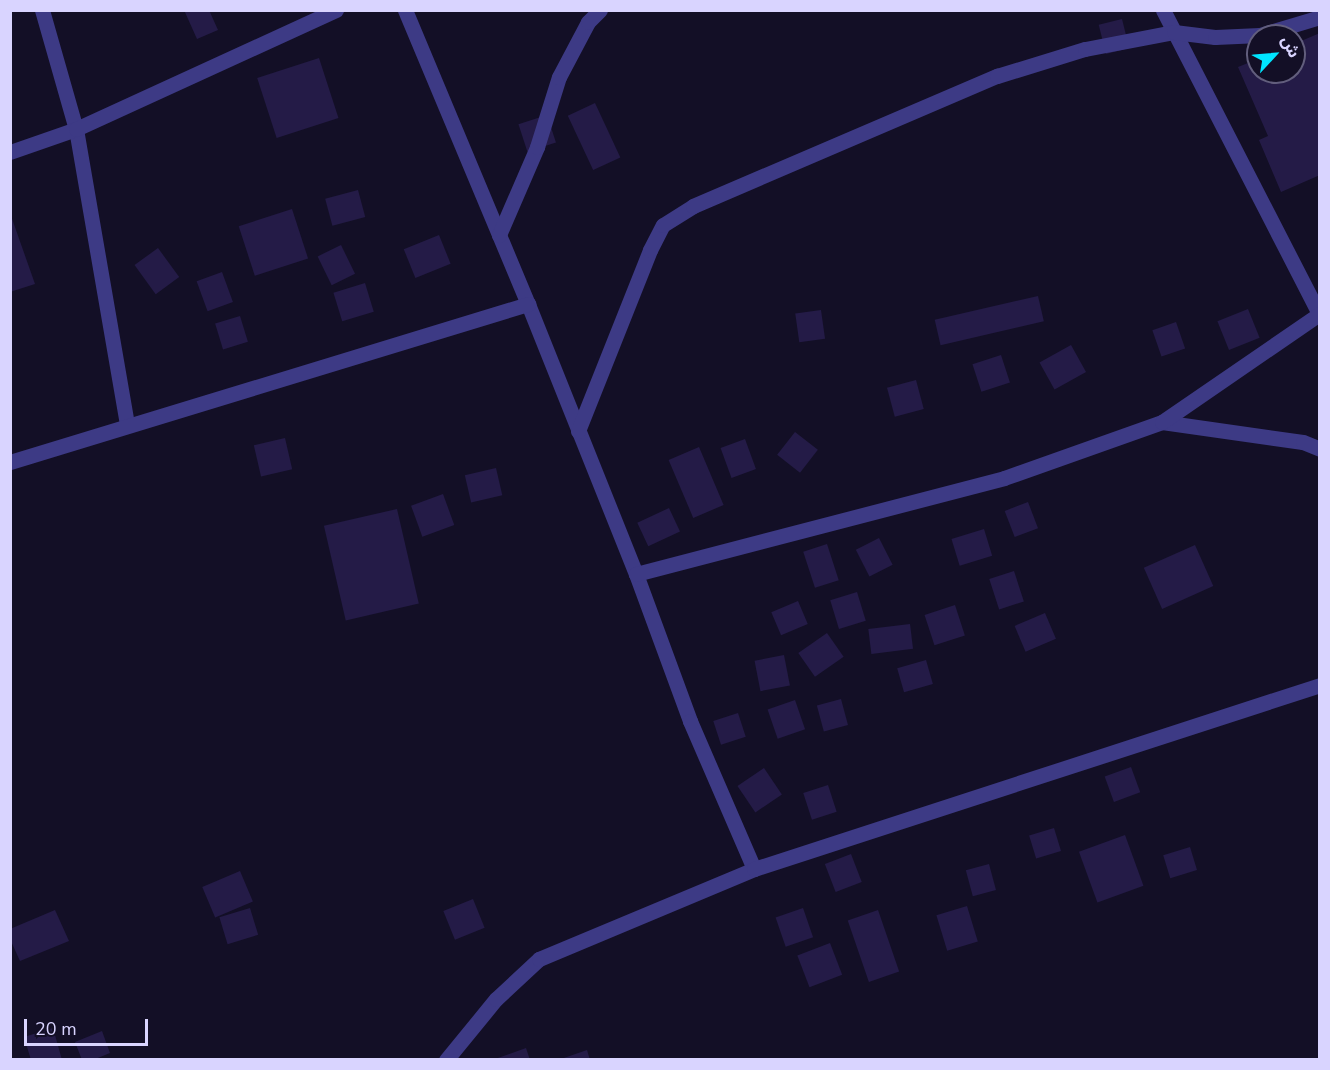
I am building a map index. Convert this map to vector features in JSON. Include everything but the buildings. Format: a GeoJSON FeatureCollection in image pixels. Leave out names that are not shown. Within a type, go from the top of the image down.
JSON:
{"type":"FeatureCollection","features":[{"type":"Feature","properties":{"kind":"street"},"geometry":{"type":"LineString","coordinates":[[42,10],[76,129],[127,424]]}},
{"type":"Feature","properties":{"kind":"street"},"geometry":{"type":"LineString","coordinates":[[10,152],[19,151],[76,129],[336,10]]}},
{"type":"Feature","properties":{"kind":"street"},"geometry":{"type":"LineString","coordinates":[[405,10],[528,304],[636,574],[690,721],[754,869]]}},
{"type":"Feature","properties":{"kind":"street"},"geometry":{"type":"LineString","coordinates":[[499,235],[537,147],[559,77],[588,22],[600,10]]}},
{"type":"Feature","properties":{"kind":"street"},"geometry":{"type":"LineString","coordinates":[[636,574],[1004,478],[1161,422],[1319,315],[1163,10]]}},
{"type":"Feature","properties":{"kind":"street"},"geometry":{"type":"LineString","coordinates":[[578,431],[650,250],[663,225],[693,206],[997,76],[1085,49],[1174,32],[1215,37],[1260,35],[1320,17]]}},
{"type":"Feature","properties":{"kind":"street"},"geometry":{"type":"LineString","coordinates":[[10,462],[127,424],[528,304]]}},
{"type":"Feature","properties":{"kind":"street"},"geometry":{"type":"LineString","coordinates":[[1161,422],[1303,442],[1320,449]]}},
{"type":"Feature","properties":{"kind":"street"},"geometry":{"type":"LineString","coordinates":[[446,1059],[496,999],[539,958],[754,869],[1320,685]]}}]}
